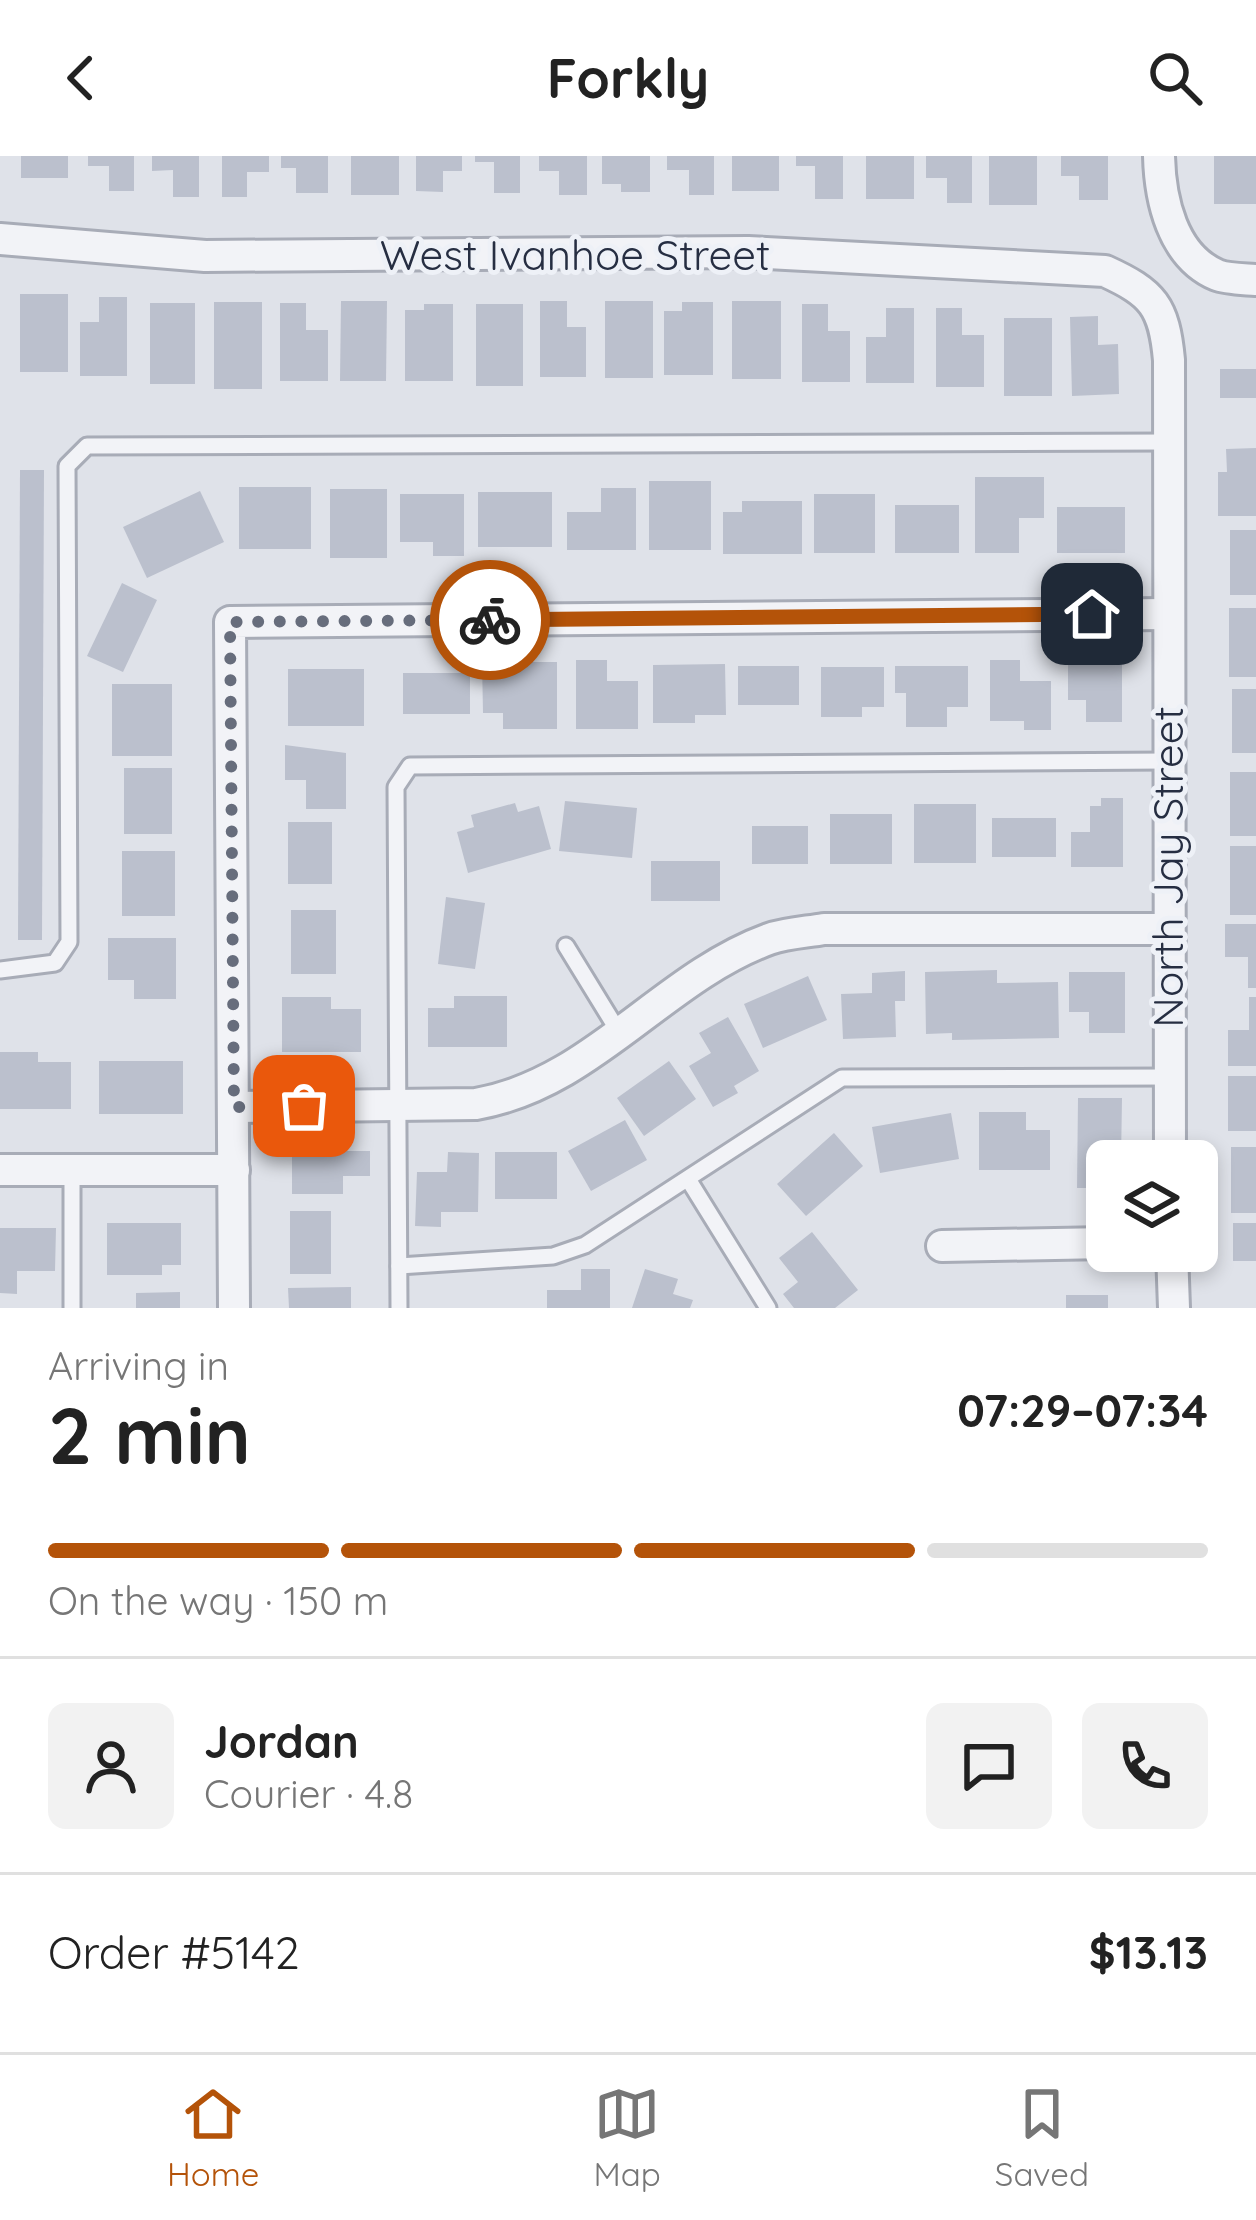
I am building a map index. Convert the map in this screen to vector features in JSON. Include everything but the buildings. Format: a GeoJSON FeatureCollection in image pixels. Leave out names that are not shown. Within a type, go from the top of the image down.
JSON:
{"type":"FeatureCollection","features":[{"type":"Feature","properties":{"kind":"street"},"geometry":{"type":"LineString","coordinates":[[1159,156],[1168,221],[1185,249],[1216,275],[1256,280]]}},
{"type":"Feature","properties":{"kind":"street","name":"West Ivanhoe Street"},"geometry":{"type":"LineString","coordinates":[[0,239],[205,256],[748,252],[1105,271],[1146,290]]}},
{"type":"Feature","properties":{"kind":"street","name":"North Jay Street"},"geometry":{"type":"LineString","coordinates":[[1146,290],[1166,325],[1170,1140]]}},
{"type":"Feature","properties":{"kind":"street"},"geometry":{"type":"LineString","coordinates":[[234,1308],[230,622],[1168,614]]}},
{"type":"Feature","properties":{"kind":"street"},"geometry":{"type":"LineString","coordinates":[[234,1107],[476,1104],[515,1097],[566,1072],[710,970],[770,938],[824,929],[1166,929]]}},
{"type":"Feature","properties":{"kind":"street"},"geometry":{"type":"LineString","coordinates":[[0,1170],[234,1170]]}},
{"type":"Feature","properties":{"kind":"street"},"geometry":{"type":"LineString","coordinates":[[942,1246],[1086,1243]]}},
{"type":"Feature","properties":{"kind":"street"},"geometry":{"type":"LineString","coordinates":[[1173,1272],[1174,1308]]}},
{"type":"Feature","properties":{"kind":"lane"},"geometry":{"type":"LineString","coordinates":[[0,970],[55,963],[69,942],[67,466],[87,446],[1168,442]]}},
{"type":"Feature","properties":{"kind":"lane"},"geometry":{"type":"LineString","coordinates":[[399,1308],[397,787],[410,766],[1167,761]]}},
{"type":"Feature","properties":{"kind":"lane"},"geometry":{"type":"LineString","coordinates":[[566,946],[620,1034]]}},
{"type":"Feature","properties":{"kind":"lane"},"geometry":{"type":"LineString","coordinates":[[399,1266],[553,1256],[585,1245],[842,1078],[1168,1077]]}},
{"type":"Feature","properties":{"kind":"lane"},"geometry":{"type":"LineString","coordinates":[[72,1170],[72,1308]]}},
{"type":"Feature","properties":{"kind":"lane"},"geometry":{"type":"LineString","coordinates":[[688,1179],[767,1308]]}},
{"type":"Feature","properties":{"kind":"way so far"},"geometry":{"type":"LineString","coordinates":[[304,1106],[234,1107],[230,622],[490,620]]}},
{"type":"Feature","properties":{"kind":"route"},"geometry":{"type":"LineString","coordinates":[[490,620],[1092,614]]}}]}
